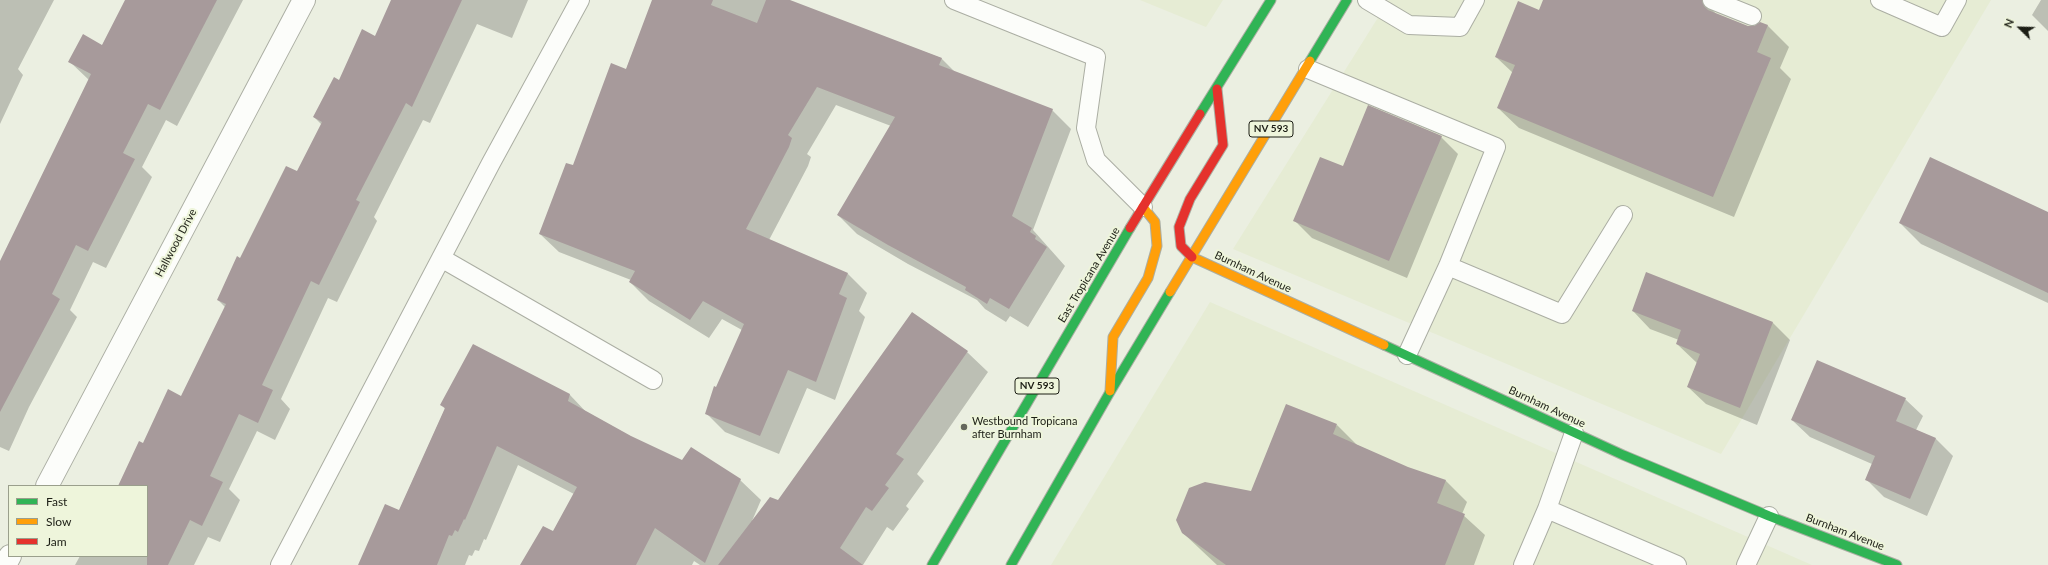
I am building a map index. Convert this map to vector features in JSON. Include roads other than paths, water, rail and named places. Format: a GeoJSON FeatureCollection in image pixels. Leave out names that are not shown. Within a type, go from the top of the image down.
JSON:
{"type":"FeatureCollection","features":[{"type":"Feature","properties":{"kind":"main road","name":"East Tropicana Avenue"},"geometry":{"type":"LineString","coordinates":[[932,565],[1143,207],[1271,0]]}},
{"type":"Feature","properties":{"kind":"main road","name":"NV 593"},"geometry":{"type":"LineString","coordinates":[[1011,565],[1110,392],[1308,69],[1347,0]]}},
{"type":"Feature","properties":{"kind":"main road"},"geometry":{"type":"LineString","coordinates":[[1192,257],[1181,246],[1179,227],[1190,199],[1223,145],[1217,89]]}},
{"type":"Feature","properties":{"kind":"main road"},"geometry":{"type":"LineString","coordinates":[[1110,392],[1113,336],[1148,278],[1157,246],[1155,222],[1143,207]]}},
{"type":"Feature","properties":{"kind":"main road","name":"Burnham Avenue"},"geometry":{"type":"LineString","coordinates":[[1192,257],[1623,455],[1769,516],[1897,565]]}},
{"type":"Feature","properties":{"kind":"street","name":"Hallwood Drive"},"geometry":{"type":"LineString","coordinates":[[48,485],[304,0]]}},
{"type":"Feature","properties":{"kind":"lane"},"geometry":{"type":"LineString","coordinates":[[280,565],[441,258],[580,0]]}},
{"type":"Feature","properties":{"kind":"lane"},"geometry":{"type":"LineString","coordinates":[[954,0],[1096,57],[1086,128],[1096,160],[1143,207]]}},
{"type":"Feature","properties":{"kind":"lane"},"geometry":{"type":"LineString","coordinates":[[1367,0],[1409,25],[1460,27],[1475,0]]}},
{"type":"Feature","properties":{"kind":"lane"},"geometry":{"type":"LineString","coordinates":[[1712,0],[1752,16]]}},
{"type":"Feature","properties":{"kind":"lane"},"geometry":{"type":"LineString","coordinates":[[1880,0],[1942,27],[1957,0]]}},
{"type":"Feature","properties":{"kind":"lane"},"geometry":{"type":"LineString","coordinates":[[1308,69],[1496,147],[1448,266],[1407,355]]}},
{"type":"Feature","properties":{"kind":"lane"},"geometry":{"type":"LineString","coordinates":[[1448,266],[1562,314],[1623,215]]}},
{"type":"Feature","properties":{"kind":"lane"},"geometry":{"type":"LineString","coordinates":[[441,258],[653,380]]}},
{"type":"Feature","properties":{"kind":"lane"},"geometry":{"type":"LineString","coordinates":[[1523,565],[1547,509],[1574,433]]}},
{"type":"Feature","properties":{"kind":"lane"},"geometry":{"type":"LineString","coordinates":[[1547,509],[1677,565]]}},
{"type":"Feature","properties":{"kind":"lane"},"geometry":{"type":"LineString","coordinates":[[1746,565],[1769,516]]}},
{"type":"Feature","properties":{"kind":"place","name":"Westbound Tropicana after Burnham"},"geometry":{"type":"Point","coordinates":[964,427]}}]}
